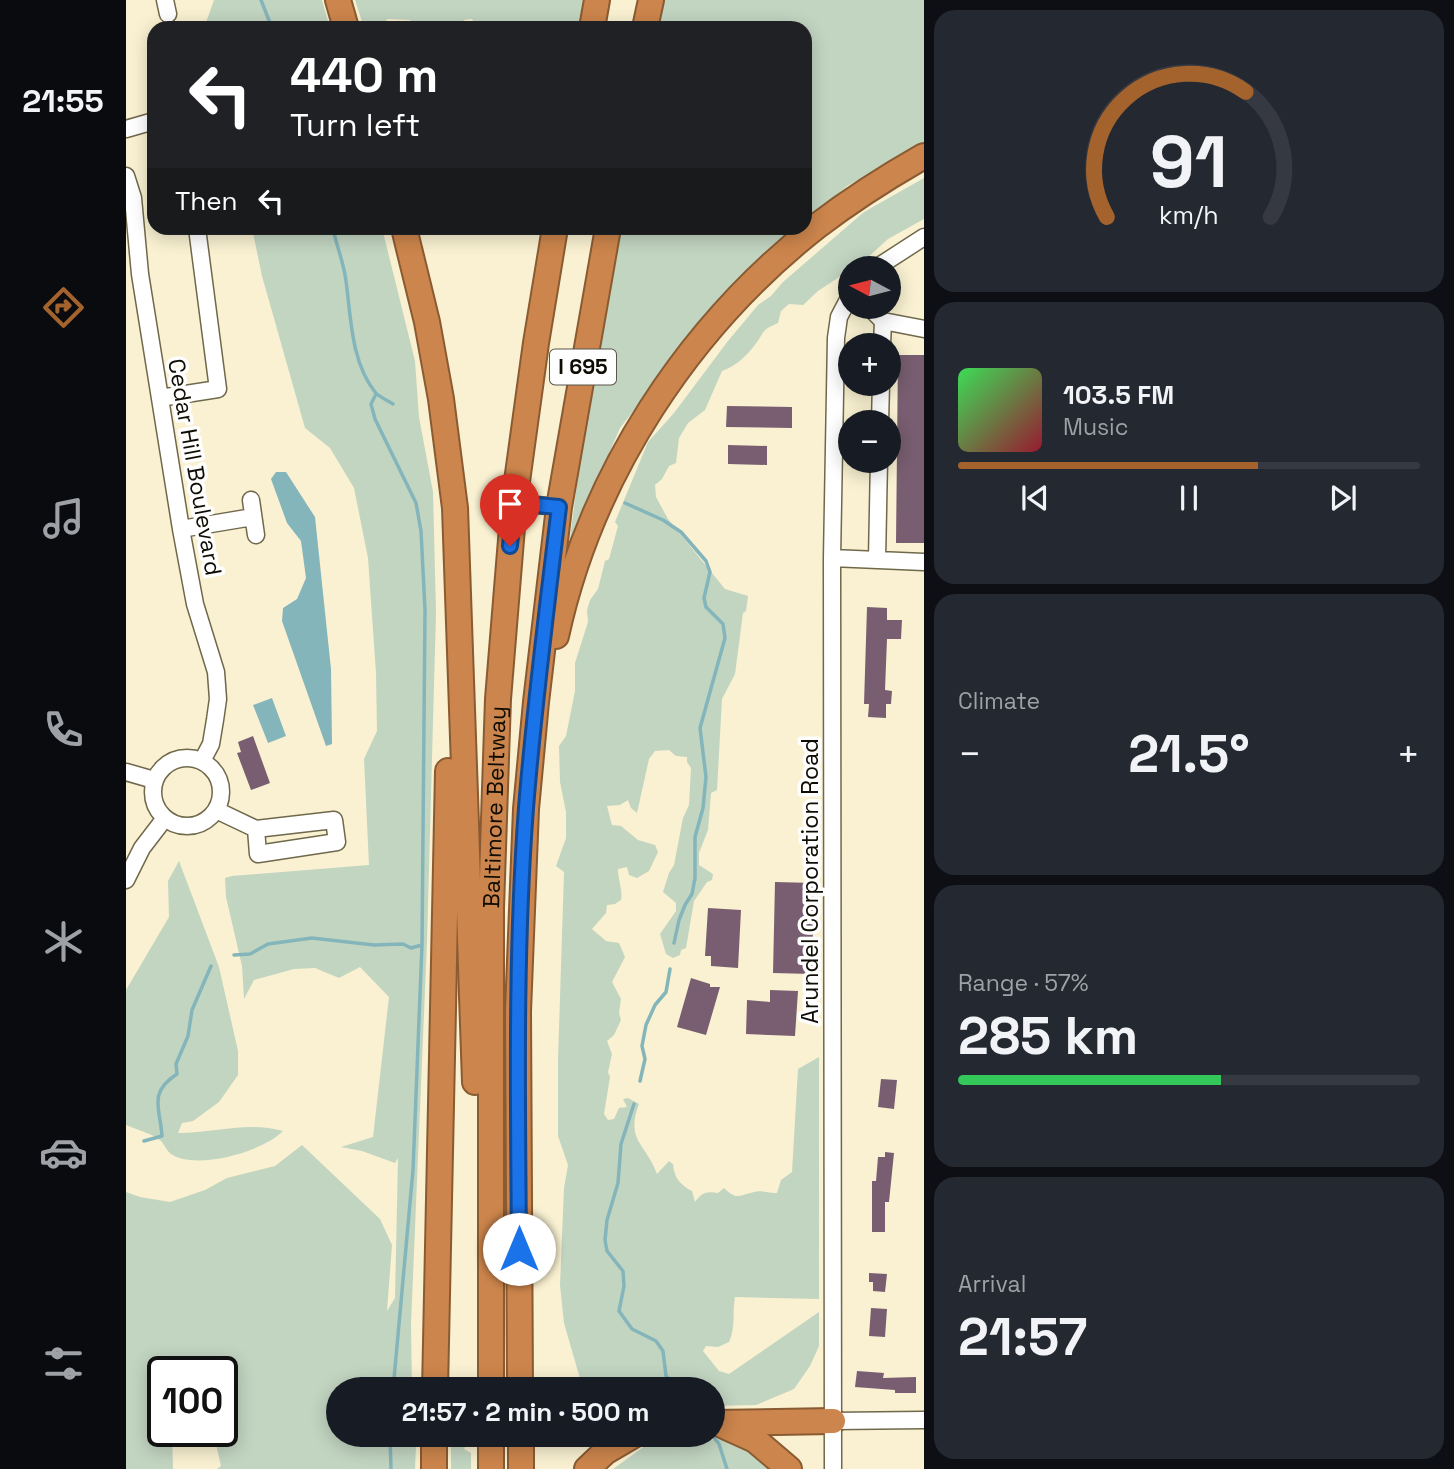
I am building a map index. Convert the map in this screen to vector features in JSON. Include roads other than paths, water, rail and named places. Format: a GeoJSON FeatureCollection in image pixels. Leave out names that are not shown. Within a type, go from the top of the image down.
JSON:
{"type":"FeatureCollection","features":[{"type":"Feature","properties":{"kind":"highway"},"geometry":{"type":"LineString","coordinates":[[338,0],[344,21]]}},
{"type":"Feature","properties":{"kind":"highway"},"geometry":{"type":"LineString","coordinates":[[593,21],[597,0]]}},
{"type":"Feature","properties":{"kind":"highway"},"geometry":{"type":"LineString","coordinates":[[646,21],[650,0]]}},
{"type":"Feature","properties":{"kind":"highway"},"geometry":{"type":"LineString","coordinates":[[812,230],[852,201],[924,156]]}},
{"type":"Feature","properties":{"kind":"highway"},"geometry":{"type":"LineString","coordinates":[[406,235],[427,322],[441,399],[454,508],[477,1149],[490,1356]]}},
{"type":"Feature","properties":{"kind":"highway","name":"Baltimore Beltway"},"geometry":{"type":"LineString","coordinates":[[491,1377],[493,808],[498,699],[514,503],[554,235]]}},
{"type":"Feature","properties":{"kind":"highway","name":"Baltimore Beltway"},"geometry":{"type":"LineString","coordinates":[[520,1377],[518,1011],[526,809],[559,507],[607,235]]}},
{"type":"Feature","properties":{"kind":"highway"},"geometry":{"type":"LineString","coordinates":[[526,809],[550,665],[567,594],[594,516],[642,424],[700,340],[772,265],[807,235]]}},
{"type":"Feature","properties":{"kind":"highway"},"geometry":{"type":"LineString","coordinates":[[435,1377],[454,508]]}},
{"type":"Feature","properties":{"kind":"highway"},"geometry":{"type":"LineString","coordinates":[[725,1423],[833,1421]]}},
{"type":"Feature","properties":{"kind":"highway"},"geometry":{"type":"LineString","coordinates":[[725,1427],[755,1440],[789,1469]]}},
{"type":"Feature","properties":{"kind":"highway"},"geometry":{"type":"LineString","coordinates":[[433,1469],[434,1447]]}},
{"type":"Feature","properties":{"kind":"highway"},"geometry":{"type":"LineString","coordinates":[[491,1447],[491,1469]]}},
{"type":"Feature","properties":{"kind":"highway"},"geometry":{"type":"LineString","coordinates":[[521,1447],[522,1469]]}},
{"type":"Feature","properties":{"kind":"highway"},"geometry":{"type":"LineString","coordinates":[[587,1469],[614,1447]]}},
{"type":"Feature","properties":{"kind":"street"},"geometry":{"type":"LineString","coordinates":[[126,130],[147,123]]}},
{"type":"Feature","properties":{"kind":"street","name":"Cedar Hill Boulevard"},"geometry":{"type":"LineString","coordinates":[[126,176],[134,198],[140,274],[181,529],[195,604],[216,672],[218,699],[215,720],[211,744],[202,761]]}},
{"type":"Feature","properties":{"kind":"street"},"geometry":{"type":"LineString","coordinates":[[160,398],[218,389],[198,235]]}},
{"type":"Feature","properties":{"kind":"street"},"geometry":{"type":"LineString","coordinates":[[895,256],[924,237]]}},
{"type":"Feature","properties":{"kind":"street","name":"Arundel Corporation Road"},"geometry":{"type":"LineString","coordinates":[[833,1469],[832,558],[836,338],[839,319]]}},
{"type":"Feature","properties":{"kind":"street"},"geometry":{"type":"LineString","coordinates":[[882,333],[883,321],[924,329]]}},
{"type":"Feature","properties":{"kind":"street"},"geometry":{"type":"LineString","coordinates":[[877,560],[879,473]]}},
{"type":"Feature","properties":{"kind":"street"},"geometry":{"type":"LineString","coordinates":[[514,503],[559,507]]}},
{"type":"Feature","properties":{"kind":"street"},"geometry":{"type":"LineString","coordinates":[[181,529],[252,508],[256,535]]}},
{"type":"Feature","properties":{"kind":"street"},"geometry":{"type":"LineString","coordinates":[[832,558],[924,562]]}},
{"type":"Feature","properties":{"kind":"street"},"geometry":{"type":"LineString","coordinates":[[184,757],[202,761],[213,769],[219,779],[221,789],[216,810],[209,818],[189,826],[178,825],[165,818],[155,805],[152,794],[154,780],[164,765],[173,759],[184,757]]}},
{"type":"Feature","properties":{"kind":"street"},"geometry":{"type":"LineString","coordinates":[[126,772],[154,780]]}},
{"type":"Feature","properties":{"kind":"street"},"geometry":{"type":"LineString","coordinates":[[216,810],[256,829],[334,820],[337,842],[258,854],[256,829]]}},
{"type":"Feature","properties":{"kind":"street"},"geometry":{"type":"LineString","coordinates":[[126,880],[142,848],[165,818]]}},
{"type":"Feature","properties":{"kind":"street"},"geometry":{"type":"LineString","coordinates":[[833,1421],[924,1420]]}},
{"type":"Feature","properties":{"kind":"water"},"geometry":{"type":"Polygon","coordinates":[[[276,472],[286,472],[315,517],[331,669],[332,744],[326,746],[282,621],[283,608],[297,599],[306,578],[301,541],[287,523],[271,479],[276,472]]]}},
{"type":"Feature","properties":{"kind":"water"},"geometry":{"type":"Polygon","coordinates":[[[272,698],[286,736],[268,743],[253,705],[272,698]]]}},
{"type":"Feature","properties":{"kind":"waterway"},"geometry":{"type":"LineString","coordinates":[[261,0],[269,21]]}},
{"type":"Feature","properties":{"kind":"waterway"},"geometry":{"type":"LineString","coordinates":[[335,235],[345,274],[353,339],[361,367],[375,392],[393,404]]}},
{"type":"Feature","properties":{"kind":"waterway"},"geometry":{"type":"LineString","coordinates":[[376,394],[371,404],[375,419],[416,503],[421,531],[425,610],[422,945],[413,1170],[394,1377]]}},
{"type":"Feature","properties":{"kind":"waterway"},"geometry":{"type":"LineString","coordinates":[[625,503],[663,520],[681,532],[706,561],[710,572],[704,598],[706,607],[723,624],[725,638],[700,728],[706,777],[703,808],[695,837],[695,878],[692,894],[679,920],[674,943]]}},
{"type":"Feature","properties":{"kind":"waterway"},"geometry":{"type":"LineString","coordinates":[[234,955],[250,954],[268,944],[312,938],[374,945],[403,944],[411,948],[422,945]]}},
{"type":"Feature","properties":{"kind":"waterway"},"geometry":{"type":"LineString","coordinates":[[144,1141],[162,1136],[159,1094],[177,1074],[176,1064],[188,1036],[192,1010],[211,966]]}},
{"type":"Feature","properties":{"kind":"waterway"},"geometry":{"type":"LineString","coordinates":[[640,1081],[645,1059],[642,1046],[646,1025],[655,1005],[666,992],[670,969]]}},
{"type":"Feature","properties":{"kind":"waterway"},"geometry":{"type":"LineString","coordinates":[[634,1104],[621,1144],[618,1183],[607,1220],[605,1240],[607,1251],[623,1271],[624,1286],[619,1311],[632,1329],[656,1341],[663,1351],[667,1377]]}},
{"type":"Feature","properties":{"kind":"waterway"},"geometry":{"type":"LineString","coordinates":[[390,1447],[391,1469]]}},
{"type":"Feature","properties":{"kind":"waterway"},"geometry":{"type":"LineString","coordinates":[[720,1447],[727,1469]]}}]}
